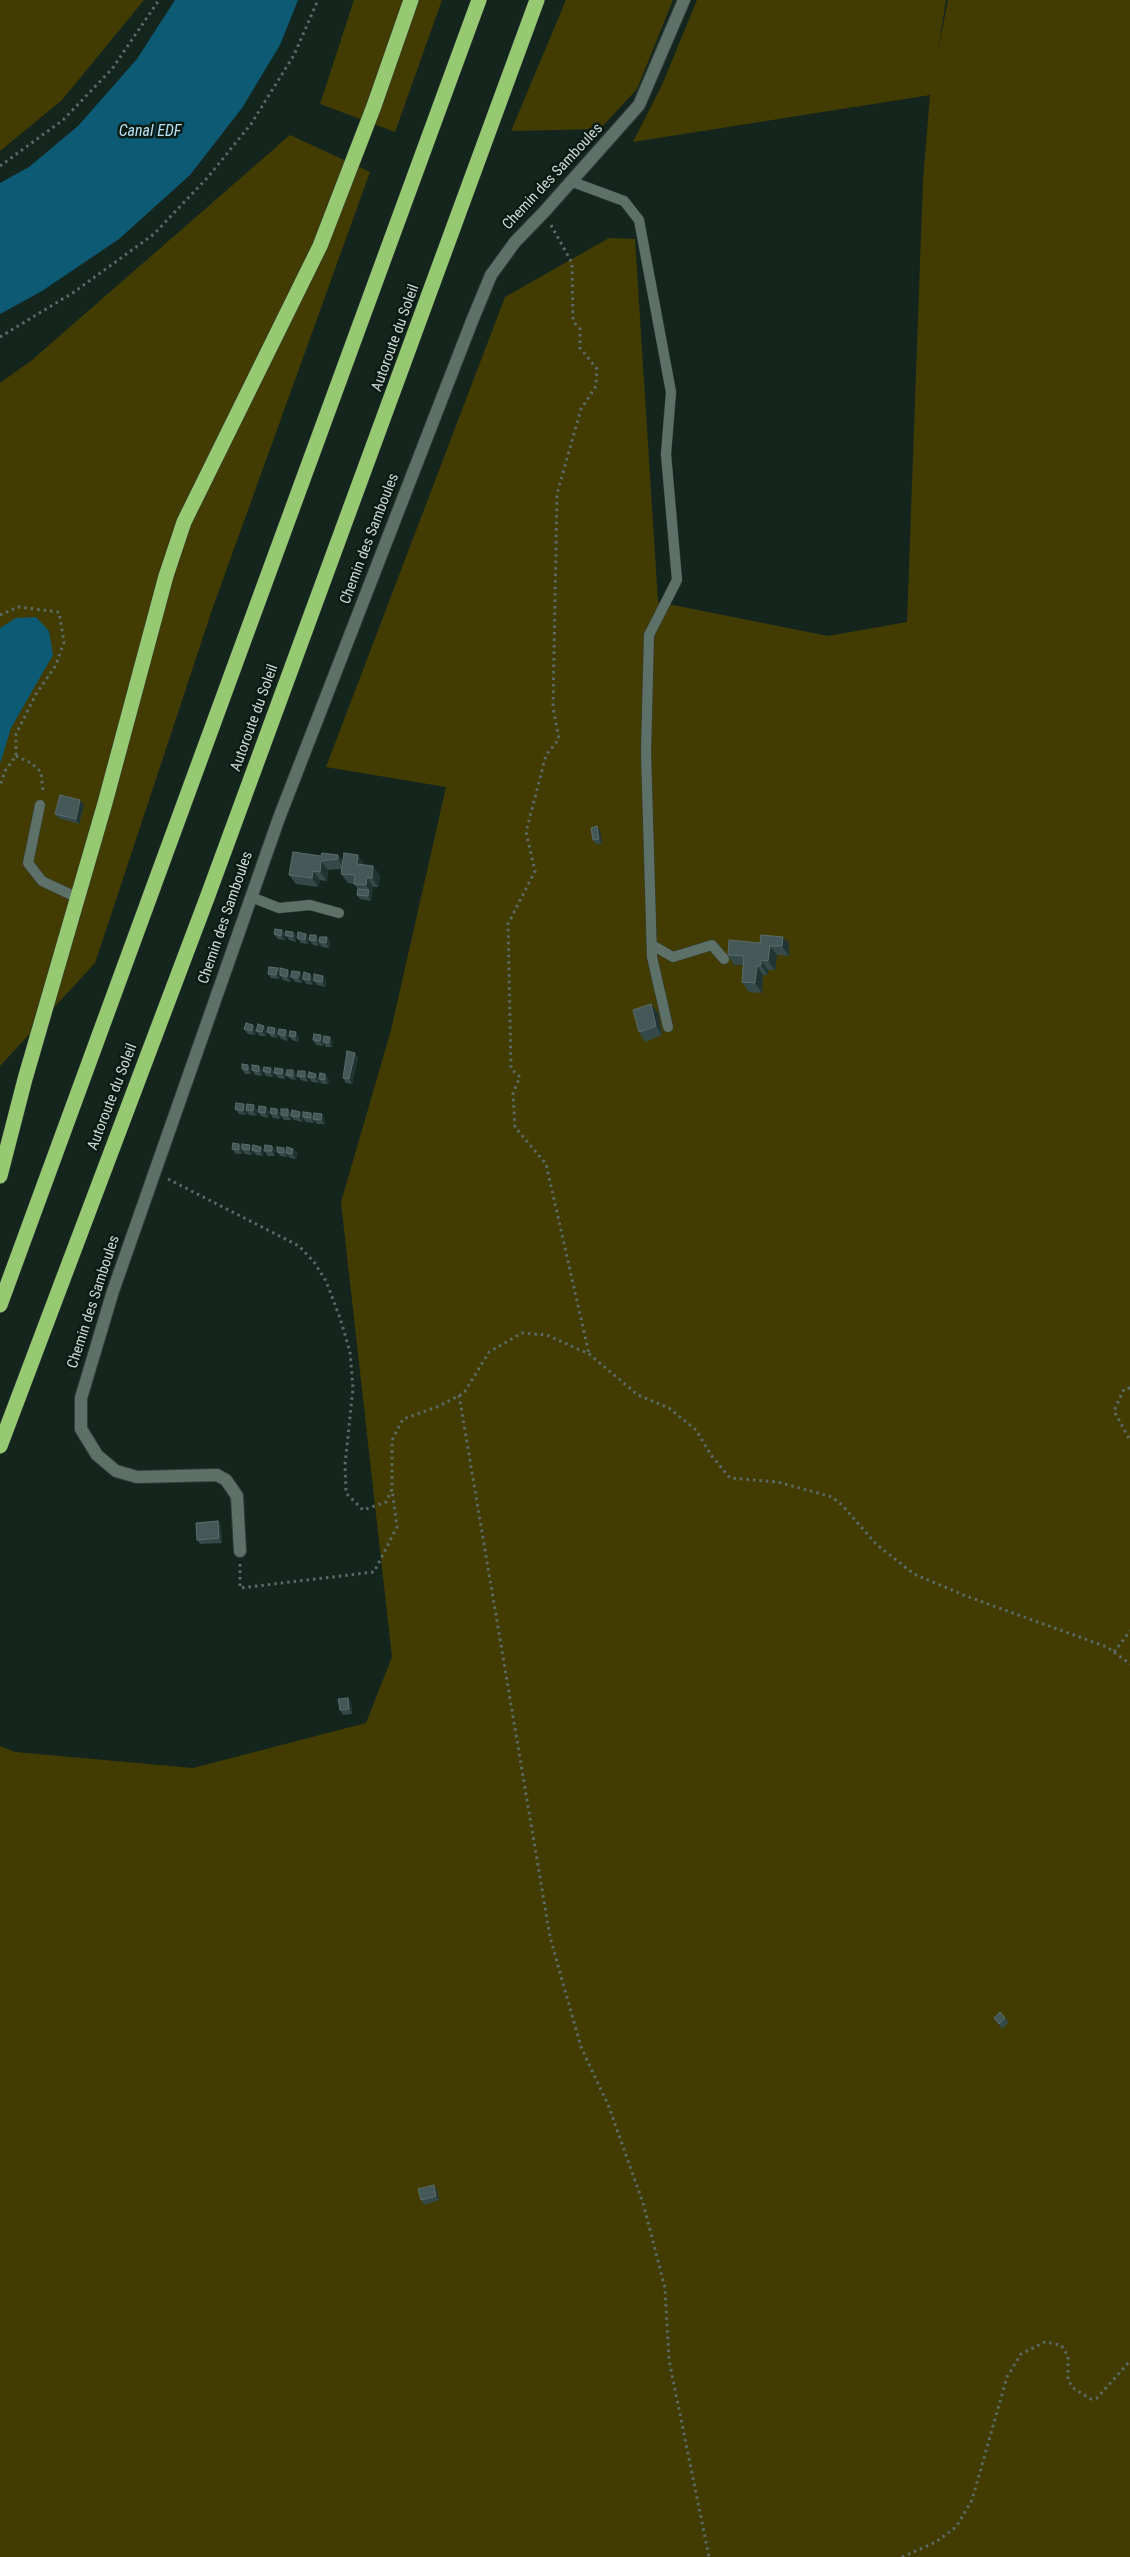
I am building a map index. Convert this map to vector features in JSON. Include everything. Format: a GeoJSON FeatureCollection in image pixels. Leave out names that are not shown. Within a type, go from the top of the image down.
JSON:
{"type":"FeatureCollection","features":[{"type":"Feature","properties":{"kind":"highway"},"geometry":{"type":"LineString","coordinates":[[0,1176],[166,576],[184,522],[320,246],[374,106],[411,0]]}},
{"type":"Feature","properties":{"kind":"highway"},"geometry":{"type":"LineString","coordinates":[[0,1305],[479,0]]}},
{"type":"Feature","properties":{"kind":"highway","name":"Autoroute du Soleil"},"geometry":{"type":"LineString","coordinates":[[0,1446],[211,889],[537,0]]}},
{"type":"Feature","properties":{"kind":"street","name":"Chemin des Samboules"},"geometry":{"type":"LineString","coordinates":[[240,1551],[237,1496],[226,1480],[217,1475],[137,1477],[116,1471],[97,1455],[81,1429],[81,1398],[113,1291],[282,809],[476,312],[492,275],[515,242],[639,105],[684,0]]}},
{"type":"Feature","properties":{"kind":"lane"},"geometry":{"type":"LineString","coordinates":[[570,181],[624,202],[638,220],[671,392],[666,454],[677,580],[649,635],[646,752],[652,958],[668,1027]]}},
{"type":"Feature","properties":{"kind":"lane"},"geometry":{"type":"LineString","coordinates":[[40,805],[28,863],[42,880],[78,898]]}},
{"type":"Feature","properties":{"kind":"lane"},"geometry":{"type":"LineString","coordinates":[[251,898],[279,908],[310,905],[339,913]]}},
{"type":"Feature","properties":{"kind":"lane"},"geometry":{"type":"LineString","coordinates":[[652,945],[673,957],[712,945],[724,959]]}},
{"type":"Feature","properties":{"kind":"path"},"geometry":{"type":"LineString","coordinates":[[0,166],[63,120],[112,69],[159,0]]}},
{"type":"Feature","properties":{"kind":"path"},"geometry":{"type":"LineString","coordinates":[[0,337],[74,292],[154,234],[208,177],[251,124],[294,55],[318,0]]}},
{"type":"Feature","properties":{"kind":"path"},"geometry":{"type":"LineString","coordinates":[[544,212],[572,263],[573,321],[580,329],[580,348],[597,369],[596,386],[581,409],[557,494],[553,707],[559,739],[546,755],[526,832],[535,871],[508,924],[511,1070],[520,1077],[513,1094],[515,1127],[546,1164],[589,1354]]}},
{"type":"Feature","properties":{"kind":"path"},"geometry":{"type":"LineString","coordinates":[[0,615],[18,607],[59,612],[64,642],[56,665],[36,694],[16,734],[16,756],[5,771],[0,786]]}},
{"type":"Feature","properties":{"kind":"path"},"geometry":{"type":"LineString","coordinates":[[16,756],[31,763],[41,772],[43,788],[40,805]]}},
{"type":"Feature","properties":{"kind":"path"},"geometry":{"type":"LineString","coordinates":[[156,1172],[299,1246],[314,1262],[329,1290],[350,1352],[353,1388],[346,1465],[346,1493],[363,1510],[386,1502],[392,1489]]}},
{"type":"Feature","properties":{"kind":"path"},"geometry":{"type":"LineString","coordinates":[[240,1551],[240,1588],[374,1572],[397,1527],[392,1489],[392,1440],[403,1418],[437,1407],[464,1392],[489,1352],[522,1333],[547,1335],[589,1354],[638,1395],[669,1408],[696,1430],[711,1455],[730,1478],[778,1482],[832,1497],[842,1505],[876,1544],[914,1574],[966,1596],[1059,1628],[1114,1652],[1130,1664]]}},
{"type":"Feature","properties":{"kind":"path"},"geometry":{"type":"LineString","coordinates":[[1130,1388],[1124,1388],[1114,1411],[1130,1440]]}},
{"type":"Feature","properties":{"kind":"path"},"geometry":{"type":"LineString","coordinates":[[459,1395],[550,1937],[581,2047],[609,2107],[643,2203],[664,2288],[669,2360],[709,2557]]}},
{"type":"Feature","properties":{"kind":"path"},"geometry":{"type":"LineString","coordinates":[[1114,1652],[1130,1631]]}},
{"type":"Feature","properties":{"kind":"path"},"geometry":{"type":"LineString","coordinates":[[902,2557],[936,2542],[956,2527],[972,2500],[1007,2377],[1021,2354],[1045,2342],[1061,2345],[1068,2356],[1068,2380],[1073,2388],[1091,2399],[1097,2398],[1130,2361]]}},
{"type":"Feature","properties":{"kind":"shaded area"},"geometry":{"type":"Polygon","coordinates":[[[0,0],[144,0],[62,100],[0,151],[0,0]]]}},
{"type":"Feature","properties":{"kind":"shaded area"},"geometry":{"type":"Polygon","coordinates":[[[354,0],[442,0],[395,132],[320,104],[354,0]]]}},
{"type":"Feature","properties":{"kind":"shaded area"},"geometry":{"type":"Polygon","coordinates":[[[566,0],[673,0],[637,89],[600,129],[511,131],[566,0]]]}},
{"type":"Feature","properties":{"kind":"shaded area"},"geometry":{"type":"Polygon","coordinates":[[[697,0],[946,0],[937,56],[948,0],[1130,0],[1130,2557],[0,2557],[0,1746],[15,1752],[193,1768],[366,1723],[392,1657],[341,1202],[391,1030],[446,787],[326,767],[505,297],[609,238],[635,239],[658,602],[828,636],[907,622],[923,181],[930,95],[633,142],[662,85],[697,0]]]}},
{"type":"Feature","properties":{"kind":"shaded area"},"geometry":{"type":"Polygon","coordinates":[[[290,135],[370,172],[213,607],[95,963],[0,1066],[0,383],[32,360],[290,135]]]}},
{"type":"Feature","properties":{"kind":"water","name":"Canal EDF"},"geometry":{"type":"Polygon","coordinates":[[[175,0],[298,0],[280,45],[242,108],[190,175],[119,239],[42,291],[0,314],[0,183],[29,167],[78,126],[137,59],[175,0]]]}},
{"type":"Feature","properties":{"kind":"water"},"geometry":{"type":"Polygon","coordinates":[[[36,617],[49,631],[53,655],[11,728],[0,764],[0,628],[16,618],[36,617]]]}},
{"type":"Feature","properties":{"kind":"building"},"geometry":{"type":"Polygon","coordinates":[[[60,795],[80,800],[76,819],[55,814],[60,795]]]}},
{"type":"Feature","properties":{"kind":"building"},"geometry":{"type":"Polygon","coordinates":[[[597,826],[599,839],[593,840],[591,828],[597,826]]]}},
{"type":"Feature","properties":{"kind":"building"},"geometry":{"type":"Polygon","coordinates":[[[293,852],[321,856],[322,853],[338,855],[338,859],[321,861],[320,872],[313,871],[312,878],[289,875],[293,852]]]}},
{"type":"Feature","properties":{"kind":"building"},"geometry":{"type":"Polygon","coordinates":[[[344,853],[358,855],[357,864],[373,866],[372,878],[367,877],[366,885],[354,884],[355,875],[341,874],[344,853]]]}},
{"type":"Feature","properties":{"kind":"building"},"geometry":{"type":"Polygon","coordinates":[[[358,889],[369,890],[368,896],[357,895],[358,889]]]}},
{"type":"Feature","properties":{"kind":"building"},"geometry":{"type":"Polygon","coordinates":[[[275,929],[282,930],[281,936],[274,934],[275,929]]]}},
{"type":"Feature","properties":{"kind":"building"},"geometry":{"type":"Polygon","coordinates":[[[286,931],[293,932],[293,937],[285,935],[286,931]]]}},
{"type":"Feature","properties":{"kind":"building"},"geometry":{"type":"Polygon","coordinates":[[[298,932],[306,934],[305,940],[297,938],[298,932]]]}},
{"type":"Feature","properties":{"kind":"building"},"geometry":{"type":"Polygon","coordinates":[[[310,935],[316,935],[316,941],[309,940],[310,935]]]}},
{"type":"Feature","properties":{"kind":"building"},"geometry":{"type":"Polygon","coordinates":[[[761,935],[783,937],[782,946],[770,946],[768,961],[761,960],[761,965],[757,966],[755,983],[742,982],[744,956],[728,955],[729,940],[760,943],[761,935]]]}},
{"type":"Feature","properties":{"kind":"building"},"geometry":{"type":"Polygon","coordinates":[[[320,937],[327,937],[326,943],[319,942],[320,937]]]}},
{"type":"Feature","properties":{"kind":"building"},"geometry":{"type":"Polygon","coordinates":[[[269,967],[278,968],[276,975],[268,974],[269,967]]]}},
{"type":"Feature","properties":{"kind":"building"},"geometry":{"type":"Polygon","coordinates":[[[280,968],[288,970],[287,977],[280,975],[280,968]]]}},
{"type":"Feature","properties":{"kind":"building"},"geometry":{"type":"Polygon","coordinates":[[[292,971],[300,972],[298,978],[291,977],[292,971]]]}},
{"type":"Feature","properties":{"kind":"building"},"geometry":{"type":"Polygon","coordinates":[[[304,972],[310,974],[310,980],[303,979],[304,972]]]}},
{"type":"Feature","properties":{"kind":"building"},"geometry":{"type":"Polygon","coordinates":[[[314,974],[323,976],[322,982],[314,981],[314,974]]]}},
{"type":"Feature","properties":{"kind":"building"},"geometry":{"type":"Polygon","coordinates":[[[651,1004],[656,1026],[639,1032],[633,1010],[651,1004]]]}},
{"type":"Feature","properties":{"kind":"building"},"geometry":{"type":"Polygon","coordinates":[[[246,1023],[253,1025],[252,1031],[244,1029],[246,1023]]]}},
{"type":"Feature","properties":{"kind":"building"},"geometry":{"type":"Polygon","coordinates":[[[258,1024],[264,1026],[262,1032],[256,1031],[258,1024]]]}},
{"type":"Feature","properties":{"kind":"building"},"geometry":{"type":"Polygon","coordinates":[[[268,1027],[275,1028],[274,1034],[267,1032],[268,1027]]]}},
{"type":"Feature","properties":{"kind":"building"},"geometry":{"type":"Polygon","coordinates":[[[279,1029],[286,1030],[285,1036],[278,1034],[279,1029]]]}},
{"type":"Feature","properties":{"kind":"building"},"geometry":{"type":"Polygon","coordinates":[[[290,1031],[296,1032],[295,1037],[289,1036],[290,1031]]]}},
{"type":"Feature","properties":{"kind":"building"},"geometry":{"type":"Polygon","coordinates":[[[314,1034],[321,1035],[320,1041],[313,1040],[314,1034]]]}},
{"type":"Feature","properties":{"kind":"building"},"geometry":{"type":"Polygon","coordinates":[[[324,1036],[330,1037],[329,1043],[323,1042],[324,1036]]]}},
{"type":"Feature","properties":{"kind":"building"},"geometry":{"type":"Polygon","coordinates":[[[347,1051],[355,1053],[349,1079],[343,1078],[347,1051]]]}},
{"type":"Feature","properties":{"kind":"building"},"geometry":{"type":"Polygon","coordinates":[[[242,1064],[248,1065],[248,1070],[242,1069],[242,1064]]]}},
{"type":"Feature","properties":{"kind":"building"},"geometry":{"type":"Polygon","coordinates":[[[252,1065],[259,1066],[259,1072],[252,1070],[252,1065]]]}},
{"type":"Feature","properties":{"kind":"building"},"geometry":{"type":"Polygon","coordinates":[[[264,1067],[271,1068],[270,1073],[263,1071],[264,1067]]]}},
{"type":"Feature","properties":{"kind":"building"},"geometry":{"type":"Polygon","coordinates":[[[275,1068],[283,1069],[282,1074],[274,1073],[275,1068]]]}},
{"type":"Feature","properties":{"kind":"building"},"geometry":{"type":"Polygon","coordinates":[[[287,1070],[293,1070],[293,1076],[286,1075],[287,1070]]]}},
{"type":"Feature","properties":{"kind":"building"},"geometry":{"type":"Polygon","coordinates":[[[298,1071],[305,1071],[305,1077],[297,1076],[298,1071]]]}},
{"type":"Feature","properties":{"kind":"building"},"geometry":{"type":"Polygon","coordinates":[[[309,1072],[316,1074],[315,1078],[308,1077],[309,1072]]]}},
{"type":"Feature","properties":{"kind":"building"},"geometry":{"type":"Polygon","coordinates":[[[320,1073],[325,1074],[325,1080],[319,1079],[320,1073]]]}},
{"type":"Feature","properties":{"kind":"building"},"geometry":{"type":"Polygon","coordinates":[[[236,1103],[244,1104],[243,1111],[235,1109],[236,1103]]]}},
{"type":"Feature","properties":{"kind":"building"},"geometry":{"type":"Polygon","coordinates":[[[247,1104],[254,1105],[253,1111],[246,1110],[247,1104]]]}},
{"type":"Feature","properties":{"kind":"building"},"geometry":{"type":"Polygon","coordinates":[[[259,1106],[266,1107],[265,1113],[258,1112],[259,1106]]]}},
{"type":"Feature","properties":{"kind":"building"},"geometry":{"type":"Polygon","coordinates":[[[271,1108],[277,1109],[277,1114],[270,1113],[271,1108]]]}},
{"type":"Feature","properties":{"kind":"building"},"geometry":{"type":"Polygon","coordinates":[[[281,1109],[288,1109],[288,1116],[281,1115],[281,1109]]]}},
{"type":"Feature","properties":{"kind":"building"},"geometry":{"type":"Polygon","coordinates":[[[292,1110],[300,1112],[299,1117],[291,1116],[292,1110]]]}},
{"type":"Feature","properties":{"kind":"building"},"geometry":{"type":"Polygon","coordinates":[[[303,1112],[311,1113],[311,1118],[303,1117],[303,1112]]]}},
{"type":"Feature","properties":{"kind":"building"},"geometry":{"type":"Polygon","coordinates":[[[314,1113],[322,1114],[321,1120],[313,1119],[314,1113]]]}},
{"type":"Feature","properties":{"kind":"building"},"geometry":{"type":"Polygon","coordinates":[[[233,1143],[239,1144],[239,1150],[232,1149],[233,1143]]]}},
{"type":"Feature","properties":{"kind":"building"},"geometry":{"type":"Polygon","coordinates":[[[242,1144],[250,1145],[249,1150],[242,1149],[242,1144]]]}},
{"type":"Feature","properties":{"kind":"building"},"geometry":{"type":"Polygon","coordinates":[[[253,1145],[261,1147],[260,1152],[252,1150],[253,1145]]]}},
{"type":"Feature","properties":{"kind":"building"},"geometry":{"type":"Polygon","coordinates":[[[265,1145],[272,1146],[272,1151],[264,1151],[265,1145]]]}},
{"type":"Feature","properties":{"kind":"building"},"geometry":{"type":"Polygon","coordinates":[[[277,1147],[284,1148],[284,1153],[277,1152],[277,1147]]]}},
{"type":"Feature","properties":{"kind":"building"},"geometry":{"type":"Polygon","coordinates":[[[287,1147],[293,1149],[292,1154],[286,1153],[287,1147]]]}},
{"type":"Feature","properties":{"kind":"building"},"geometry":{"type":"Polygon","coordinates":[[[218,1521],[219,1538],[197,1540],[196,1523],[218,1521]]]}},
{"type":"Feature","properties":{"kind":"building"},"geometry":{"type":"Polygon","coordinates":[[[348,1698],[349,1709],[340,1710],[338,1699],[348,1698]]]}},
{"type":"Feature","properties":{"kind":"building"},"geometry":{"type":"Polygon","coordinates":[[[1000,2012],[1005,2018],[999,2024],[994,2018],[1000,2012]]]}},
{"type":"Feature","properties":{"kind":"building"},"geometry":{"type":"Polygon","coordinates":[[[434,2185],[436,2196],[421,2200],[418,2189],[434,2185]]]}}]}
